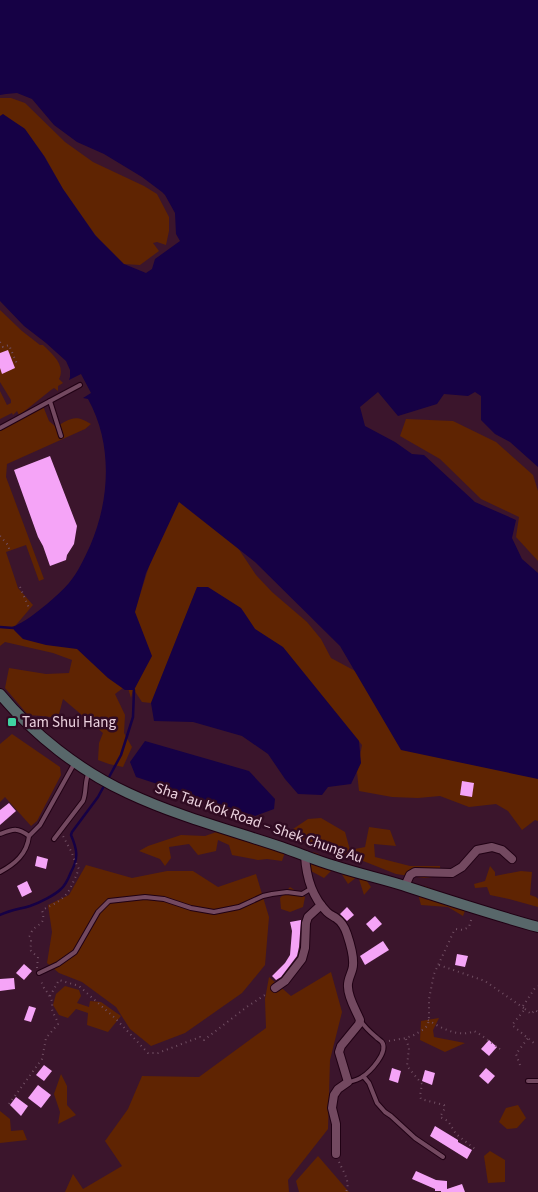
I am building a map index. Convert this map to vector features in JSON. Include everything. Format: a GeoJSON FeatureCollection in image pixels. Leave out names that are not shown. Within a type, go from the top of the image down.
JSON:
{"type":"FeatureCollection","features":[{"type":"Feature","properties":{"kind":"main road","name":"Sha Tau Kok Road – Shek Chung Au"},"geometry":{"type":"LineString","coordinates":[[0,694],[33,728],[54,747],[75,762],[112,785],[157,806],[336,867],[538,927]]}},
{"type":"Feature","properties":{"kind":"street"},"geometry":{"type":"LineString","coordinates":[[405,886],[410,875],[415,872],[452,873],[462,867],[477,850],[492,847],[502,850],[512,859]]}},
{"type":"Feature","properties":{"kind":"street"},"geometry":{"type":"LineString","coordinates":[[305,855],[306,866],[315,898],[329,914],[342,924],[346,932],[353,964],[347,984],[348,992],[360,1020],[360,1024],[341,1046],[340,1052],[348,1082],[338,1089],[334,1095],[332,1108],[336,1124],[336,1154]]}},
{"type":"Feature","properties":{"kind":"street"},"geometry":{"type":"LineString","coordinates":[[275,988],[285,982],[302,959],[308,917],[321,905]]}},
{"type":"Feature","properties":{"kind":"lane"},"geometry":{"type":"LineString","coordinates":[[0,428],[80,385]]}},
{"type":"Feature","properties":{"kind":"lane"},"geometry":{"type":"LineString","coordinates":[[50,401],[61,436]]}},
{"type":"Feature","properties":{"kind":"lane"},"geometry":{"type":"LineString","coordinates":[[0,872],[18,860],[28,845],[28,836],[40,825],[75,762]]}},
{"type":"Feature","properties":{"kind":"lane"},"geometry":{"type":"LineString","coordinates":[[54,839],[83,801],[86,796],[86,778],[94,774]]}},
{"type":"Feature","properties":{"kind":"lane"},"geometry":{"type":"LineString","coordinates":[[0,834],[15,829],[28,836]]}},
{"type":"Feature","properties":{"kind":"lane"},"geometry":{"type":"LineString","coordinates":[[39,973],[58,964],[75,952],[98,912],[109,901],[145,897],[214,912],[239,907],[263,896],[287,892],[302,894],[312,888]]}},
{"type":"Feature","properties":{"kind":"lane"},"geometry":{"type":"LineString","coordinates":[[348,1082],[359,1079],[375,1066],[384,1048],[383,1043],[360,1020]]}},
{"type":"Feature","properties":{"kind":"lane"},"geometry":{"type":"LineString","coordinates":[[364,1076],[377,1103],[385,1112],[415,1138],[443,1157]]}},
{"type":"Feature","properties":{"kind":"lane"},"geometry":{"type":"LineString","coordinates":[[528,1081],[538,1081]]}},
{"type":"Feature","properties":{"kind":"path"},"geometry":{"type":"LineString","coordinates":[[0,342],[4,347],[9,345],[17,364]]}},
{"type":"Feature","properties":{"kind":"path"},"geometry":{"type":"LineString","coordinates":[[0,536],[8,545],[10,552]]}},
{"type":"Feature","properties":{"kind":"path"},"geometry":{"type":"LineString","coordinates":[[20,587],[29,608]]}},
{"type":"Feature","properties":{"kind":"path"},"geometry":{"type":"LineString","coordinates":[[9,1104],[42,1059],[46,1038],[58,1024],[52,1010],[50,996],[43,989],[37,964],[38,957],[29,948],[30,936],[34,928],[43,921],[42,910],[66,897],[79,869],[62,830]]}},
{"type":"Feature","properties":{"kind":"path"},"geometry":{"type":"LineString","coordinates":[[381,1042],[406,1038],[428,1025],[429,999],[434,974],[454,931],[456,929],[466,930],[470,927],[472,915]]}},
{"type":"Feature","properties":{"kind":"path"},"geometry":{"type":"LineString","coordinates":[[439,965],[485,981],[531,1014],[535,1010],[538,1012]]}},
{"type":"Feature","properties":{"kind":"path"},"geometry":{"type":"LineString","coordinates":[[50,996],[59,980],[79,986],[116,1019],[148,1053],[158,1053],[200,1037],[204,1040],[275,988]]}},
{"type":"Feature","properties":{"kind":"path"},"geometry":{"type":"LineString","coordinates":[[535,1044],[512,1024],[538,986]]}},
{"type":"Feature","properties":{"kind":"path"},"geometry":{"type":"LineString","coordinates":[[428,1020],[451,1032],[470,1033],[474,1031],[500,1049]]}},
{"type":"Feature","properties":{"kind":"path"},"geometry":{"type":"LineString","coordinates":[[406,1038],[409,1048],[407,1066],[422,1084],[421,1098],[444,1106],[446,1108],[440,1117],[448,1121],[456,1134],[475,1149]]}},
{"type":"Feature","properties":{"kind":"path"},"geometry":{"type":"LineString","coordinates":[[520,1065],[516,1054],[528,1038]]}},
{"type":"Feature","properties":{"kind":"path"},"geometry":{"type":"LineString","coordinates":[[336,1154],[348,1182],[346,1192]]}},
{"type":"Feature","properties":{"kind":"shaded area"},"geometry":{"type":"Polygon","coordinates":[[[0,0],[538,0],[538,467],[510,442],[495,434],[481,420],[481,396],[475,392],[468,396],[444,394],[437,404],[398,416],[378,392],[360,407],[365,426],[395,442],[412,454],[424,455],[475,502],[516,520],[512,538],[522,559],[538,573],[538,779],[401,750],[340,646],[255,562],[179,502],[146,573],[135,612],[152,656],[134,690],[125,690],[108,678],[77,649],[46,645],[23,639],[14,630],[12,627],[31,617],[59,594],[78,570],[97,528],[102,510],[106,472],[102,434],[88,399],[83,398],[91,393],[81,374],[69,380],[70,370],[66,361],[24,326],[0,301],[0,116],[3,114],[25,129],[95,235],[124,264],[146,273],[152,269],[155,259],[180,241],[176,234],[175,213],[162,192],[142,177],[104,154],[77,142],[54,125],[32,99],[17,93],[0,95],[0,0]]]}},
{"type":"Feature","properties":{"kind":"shaded area"},"geometry":{"type":"Polygon","coordinates":[[[0,98],[11,98],[25,103],[65,142],[93,162],[157,194],[169,217],[166,245],[157,242],[153,243],[159,251],[140,265],[123,264],[101,243],[63,189],[45,157],[24,128],[4,116],[0,118],[0,98]]]}},
{"type":"Feature","properties":{"kind":"shaded area"},"geometry":{"type":"Polygon","coordinates":[[[0,310],[22,331],[40,345],[43,345],[57,360],[61,369],[59,379],[63,383],[58,386],[58,391],[54,388],[21,414],[43,406],[49,421],[56,427],[73,418],[81,419],[91,424],[85,429],[7,464],[6,477],[44,579],[39,581],[26,545],[6,552],[18,588],[33,605],[16,625],[27,633],[134,614],[151,560],[159,515],[185,490],[234,542],[256,575],[272,592],[307,622],[321,639],[331,658],[538,769],[538,821],[535,820],[522,830],[508,811],[496,804],[469,807],[440,796],[418,798],[392,797],[359,791],[357,772],[362,745],[284,649],[255,629],[243,611],[197,588],[151,703],[142,702],[134,690],[135,681],[131,698],[127,685],[115,694],[125,715],[124,733],[132,747],[123,767],[98,760],[99,743],[103,733],[63,699],[58,718],[28,715],[5,688],[9,668],[46,674],[69,673],[72,660],[53,653],[5,642],[0,646],[0,427],[19,415],[17,411],[13,415],[12,413],[0,419],[0,391],[7,405],[11,403],[11,400],[0,382],[0,310]]]}},
{"type":"Feature","properties":{"kind":"shaded area"},"geometry":{"type":"Polygon","coordinates":[[[406,419],[453,421],[496,442],[533,475],[538,491],[538,561],[516,537],[519,517],[481,499],[440,459],[400,436],[406,419]]]}},
{"type":"Feature","properties":{"kind":"shaded area"},"geometry":{"type":"Polygon","coordinates":[[[197,587],[208,587],[241,608],[255,629],[283,647],[359,741],[361,763],[351,784],[328,787],[322,795],[298,794],[268,754],[242,736],[193,722],[154,721],[151,703],[197,587]]]}},
{"type":"Feature","properties":{"kind":"shaded area"},"geometry":{"type":"Polygon","coordinates":[[[12,734],[60,767],[61,775],[37,821],[31,826],[5,797],[0,802],[0,744],[12,734]]]}},
{"type":"Feature","properties":{"kind":"shaded area"},"geometry":{"type":"Polygon","coordinates":[[[145,741],[249,771],[275,799],[274,809],[255,816],[136,777],[130,762],[145,741]]]}},
{"type":"Feature","properties":{"kind":"shaded area"},"geometry":{"type":"Polygon","coordinates":[[[321,818],[345,832],[350,850],[365,847],[369,827],[390,830],[396,846],[374,844],[375,857],[410,866],[440,866],[441,876],[424,878],[396,874],[353,857],[308,845],[293,829],[308,819],[321,818]]]}},
{"type":"Feature","properties":{"kind":"shaded area"},"geometry":{"type":"Polygon","coordinates":[[[222,830],[285,852],[282,861],[258,860],[232,855],[229,845],[218,840],[216,851],[198,855],[189,844],[169,847],[171,858],[165,866],[160,859],[139,851],[181,835],[205,836],[222,830]]]}},
{"type":"Feature","properties":{"kind":"shaded area"},"geometry":{"type":"Polygon","coordinates":[[[313,852],[319,854],[332,870],[324,878],[311,871],[310,863],[313,852]]]}},
{"type":"Feature","properties":{"kind":"shaded area"},"geometry":{"type":"Polygon","coordinates":[[[86,865],[132,878],[167,871],[193,871],[218,887],[256,874],[269,917],[265,965],[242,993],[185,1033],[151,1046],[130,1029],[116,1007],[82,982],[59,973],[47,963],[52,932],[48,905],[69,895],[86,865]]]}},
{"type":"Feature","properties":{"kind":"shaded area"},"geometry":{"type":"Polygon","coordinates":[[[346,865],[364,877],[371,887],[364,895],[358,876],[348,884],[341,873],[346,865]]]}},
{"type":"Feature","properties":{"kind":"shaded area"},"geometry":{"type":"Polygon","coordinates":[[[490,866],[495,872],[495,876],[521,871],[532,872],[530,895],[538,899],[538,907],[490,895],[487,887],[475,888],[474,884],[485,881],[490,866]]]}},
{"type":"Feature","properties":{"kind":"shaded area"},"geometry":{"type":"Polygon","coordinates":[[[425,886],[468,903],[463,916],[448,907],[421,905],[418,894],[425,886]]]}},
{"type":"Feature","properties":{"kind":"shaded area"},"geometry":{"type":"Polygon","coordinates":[[[290,887],[305,897],[303,907],[290,912],[281,909],[280,898],[290,887]]]}},
{"type":"Feature","properties":{"kind":"shaded area"},"geometry":{"type":"Polygon","coordinates":[[[331,972],[342,1012],[330,1060],[328,1129],[288,1180],[289,1192],[65,1192],[73,1174],[83,1189],[122,1166],[105,1141],[128,1109],[142,1076],[199,1077],[266,1028],[265,999],[269,977],[291,996],[331,972]]]}},
{"type":"Feature","properties":{"kind":"shaded area"},"geometry":{"type":"Polygon","coordinates":[[[65,986],[79,990],[81,996],[77,1003],[89,1007],[90,1001],[101,1002],[121,1016],[108,1032],[87,1025],[88,1013],[76,1009],[68,1018],[59,1015],[53,1005],[56,994],[65,986]]]}},
{"type":"Feature","properties":{"kind":"shaded area"},"geometry":{"type":"Polygon","coordinates":[[[439,1018],[433,1030],[434,1037],[465,1043],[445,1052],[420,1040],[421,1021],[439,1018]]]}},
{"type":"Feature","properties":{"kind":"shaded area"},"geometry":{"type":"Polygon","coordinates":[[[61,1074],[67,1086],[67,1105],[76,1115],[58,1124],[60,1112],[54,1094],[61,1074]]]}},
{"type":"Feature","properties":{"kind":"shaded area"},"geometry":{"type":"Polygon","coordinates":[[[518,1105],[526,1118],[517,1128],[507,1129],[499,1122],[506,1108],[518,1105]]]}},
{"type":"Feature","properties":{"kind":"shaded area"},"geometry":{"type":"Polygon","coordinates":[[[0,1111],[10,1119],[11,1131],[23,1130],[27,1140],[0,1143],[0,1111]]]}},
{"type":"Feature","properties":{"kind":"shaded area"},"geometry":{"type":"Polygon","coordinates":[[[490,1151],[505,1160],[505,1182],[488,1183],[484,1156],[490,1151]]]}},
{"type":"Feature","properties":{"kind":"shaded area"},"geometry":{"type":"Polygon","coordinates":[[[318,1156],[349,1192],[299,1192],[296,1181],[318,1156]]]}},
{"type":"Feature","properties":{"kind":"building"},"geometry":{"type":"Polygon","coordinates":[[[8,350],[15,368],[2,374],[0,353],[8,350]]]}},
{"type":"Feature","properties":{"kind":"building"},"geometry":{"type":"Polygon","coordinates":[[[50,456],[77,526],[74,544],[66,560],[50,566],[14,470],[50,456]]]}},
{"type":"Feature","properties":{"kind":"building"},"geometry":{"type":"Polygon","coordinates":[[[462,781],[474,783],[472,797],[460,795],[462,781]]]}},
{"type":"Feature","properties":{"kind":"building"},"geometry":{"type":"Polygon","coordinates":[[[9,803],[16,811],[0,825],[0,810],[9,803]]]}},
{"type":"Feature","properties":{"kind":"building"},"geometry":{"type":"Polygon","coordinates":[[[37,856],[48,859],[46,869],[35,866],[37,856]]]}},
{"type":"Feature","properties":{"kind":"building"},"geometry":{"type":"Polygon","coordinates":[[[27,881],[32,892],[22,897],[17,886],[27,881]]]}},
{"type":"Feature","properties":{"kind":"building"},"geometry":{"type":"Polygon","coordinates":[[[347,907],[354,915],[347,921],[340,914],[347,907]]]}},
{"type":"Feature","properties":{"kind":"building"},"geometry":{"type":"Polygon","coordinates":[[[375,916],[382,924],[373,932],[366,924],[375,916]]]}},
{"type":"Feature","properties":{"kind":"building"},"geometry":{"type":"Polygon","coordinates":[[[301,920],[297,956],[281,977],[276,980],[272,976],[290,955],[292,931],[290,922],[301,920]]]}},
{"type":"Feature","properties":{"kind":"building"},"geometry":{"type":"Polygon","coordinates":[[[383,941],[389,950],[365,965],[360,956],[383,941]]]}},
{"type":"Feature","properties":{"kind":"building"},"geometry":{"type":"Polygon","coordinates":[[[457,954],[468,956],[465,967],[455,965],[457,954]]]}},
{"type":"Feature","properties":{"kind":"building"},"geometry":{"type":"Polygon","coordinates":[[[24,964],[32,971],[24,980],[16,973],[24,964]]]}},
{"type":"Feature","properties":{"kind":"building"},"geometry":{"type":"Polygon","coordinates":[[[14,978],[15,989],[0,991],[0,979],[14,978]]]}},
{"type":"Feature","properties":{"kind":"building"},"geometry":{"type":"Polygon","coordinates":[[[29,1006],[36,1008],[31,1022],[24,1020],[29,1006]]]}},
{"type":"Feature","properties":{"kind":"building"},"geometry":{"type":"Polygon","coordinates":[[[489,1040],[497,1047],[489,1056],[481,1049],[489,1040]]]}},
{"type":"Feature","properties":{"kind":"building"},"geometry":{"type":"Polygon","coordinates":[[[44,1065],[52,1071],[44,1081],[36,1075],[44,1065]]]}},
{"type":"Feature","properties":{"kind":"building"},"geometry":{"type":"Polygon","coordinates":[[[392,1068],[401,1071],[398,1083],[389,1080],[392,1068]]]}},
{"type":"Feature","properties":{"kind":"building"},"geometry":{"type":"Polygon","coordinates":[[[486,1068],[495,1076],[488,1084],[479,1076],[486,1068]]]}},
{"type":"Feature","properties":{"kind":"building"},"geometry":{"type":"Polygon","coordinates":[[[425,1070],[435,1073],[432,1085],[422,1081],[425,1070]]]}},
{"type":"Feature","properties":{"kind":"building"},"geometry":{"type":"Polygon","coordinates":[[[38,1085],[51,1095],[41,1108],[28,1098],[38,1085]]]}},
{"type":"Feature","properties":{"kind":"building"},"geometry":{"type":"Polygon","coordinates":[[[16,1097],[28,1106],[21,1116],[10,1105],[16,1097]]]}},
{"type":"Feature","properties":{"kind":"building"},"geometry":{"type":"Polygon","coordinates":[[[435,1126],[472,1150],[467,1159],[430,1136],[435,1126]]]}},
{"type":"Feature","properties":{"kind":"building"},"geometry":{"type":"Polygon","coordinates":[[[416,1171],[436,1180],[447,1181],[447,1189],[462,1184],[465,1192],[435,1191],[435,1189],[412,1179],[416,1171]]]}},
{"type":"Feature","properties":{"kind":"waterway"},"geometry":{"type":"LineString","coordinates":[[0,627],[13,628]]}},
{"type":"Feature","properties":{"kind":"waterway"},"geometry":{"type":"LineString","coordinates":[[108,779],[121,755],[133,717],[134,690]]}},
{"type":"Feature","properties":{"kind":"waterway"},"geometry":{"type":"LineString","coordinates":[[0,915],[38,903],[61,889],[74,867],[76,858],[72,832],[98,797],[105,784]]}},
{"type":"Feature","properties":{"kind":"place","name":"Tam Shui Hang"},"geometry":{"type":"Point","coordinates":[12,722]}}]}
